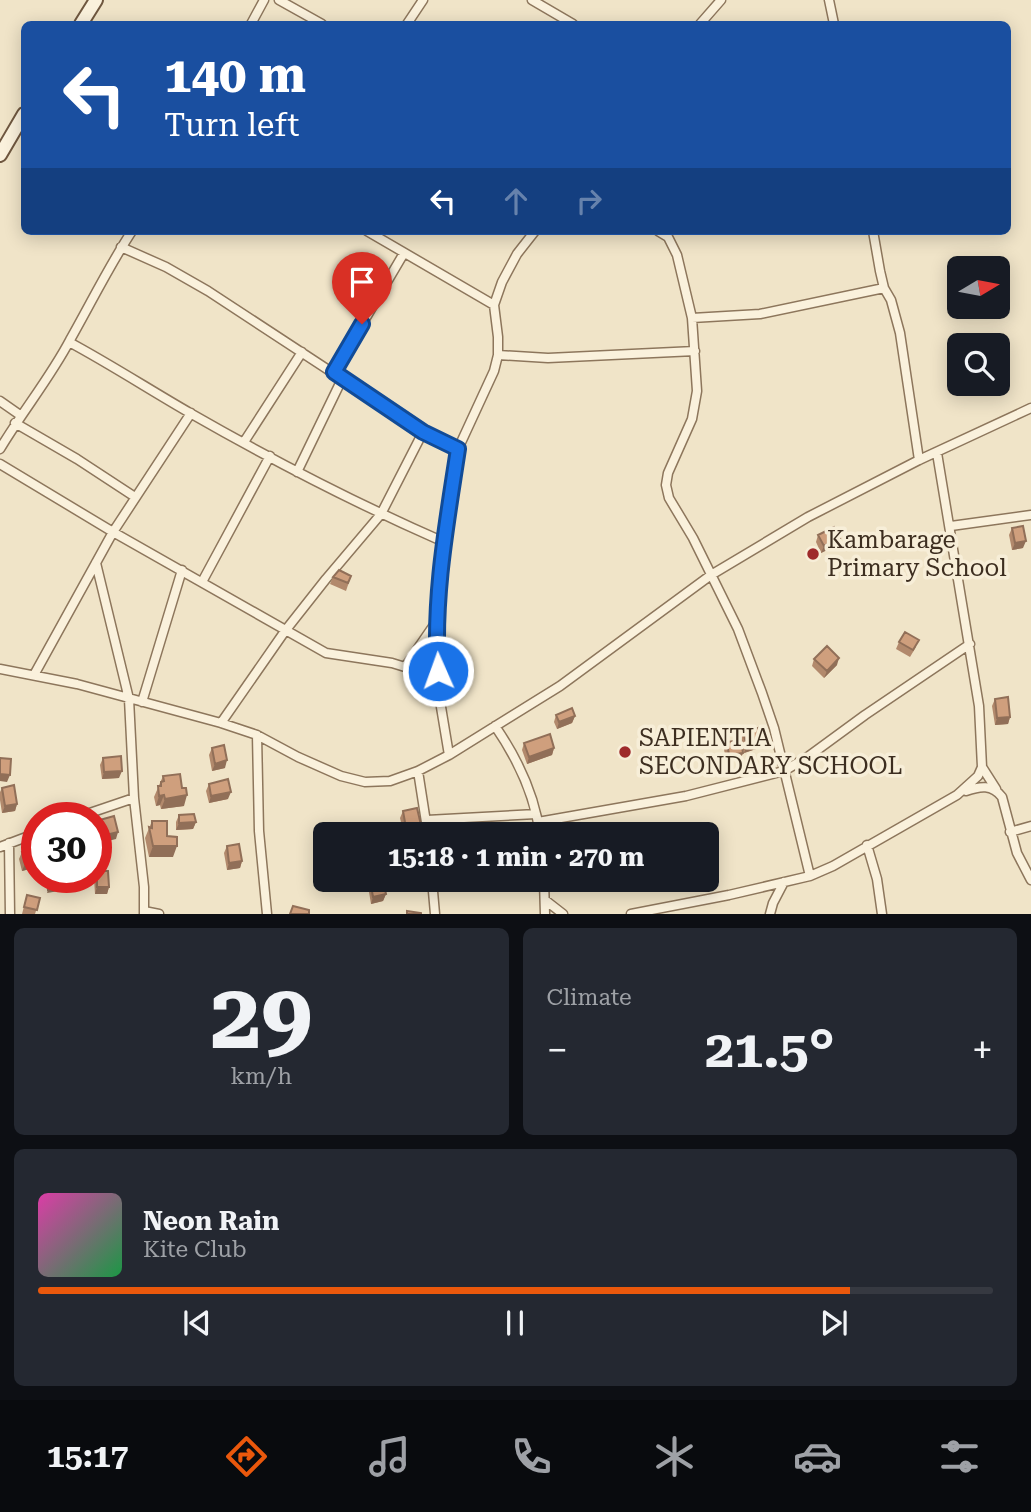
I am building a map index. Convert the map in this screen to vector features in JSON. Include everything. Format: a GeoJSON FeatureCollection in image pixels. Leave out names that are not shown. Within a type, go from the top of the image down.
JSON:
{"type":"FeatureCollection","features":[{"type":"Feature","properties":{"kind":"street"},"geometry":{"type":"LineString","coordinates":[[83,21],[96,0]]}},
{"type":"Feature","properties":{"kind":"street"},"geometry":{"type":"LineString","coordinates":[[253,21],[264,0]]}},
{"type":"Feature","properties":{"kind":"street"},"geometry":{"type":"LineString","coordinates":[[279,0],[317,21]]}},
{"type":"Feature","properties":{"kind":"street"},"geometry":{"type":"LineString","coordinates":[[409,21],[423,0]]}},
{"type":"Feature","properties":{"kind":"street"},"geometry":{"type":"LineString","coordinates":[[533,0],[565,21]]}},
{"type":"Feature","properties":{"kind":"street"},"geometry":{"type":"LineString","coordinates":[[703,21],[722,0]]}},
{"type":"Feature","properties":{"kind":"street"},"geometry":{"type":"LineString","coordinates":[[829,0],[833,21]]}},
{"type":"Feature","properties":{"kind":"street"},"geometry":{"type":"LineString","coordinates":[[0,155],[21,119]]}},
{"type":"Feature","properties":{"kind":"street"},"geometry":{"type":"LineString","coordinates":[[0,449],[69,342],[129,235]]}},
{"type":"Feature","properties":{"kind":"street"},"geometry":{"type":"LineString","coordinates":[[373,235],[494,306]]}},
{"type":"Feature","properties":{"kind":"street"},"geometry":{"type":"LineString","coordinates":[[449,755],[438,689],[436,622],[444,542],[458,449],[494,371],[498,355],[494,306],[510,265],[532,235]]}},
{"type":"Feature","properties":{"kind":"street"},"geometry":{"type":"LineString","coordinates":[[665,235],[677,255],[691,318],[696,404],[668,473],[666,485],[669,498],[693,538],[737,629],[762,693],[774,728],[810,876]]}},
{"type":"Feature","properties":{"kind":"street"},"geometry":{"type":"LineString","coordinates":[[874,235],[884,288],[891,300],[900,333],[919,460]]}},
{"type":"Feature","properties":{"kind":"street"},"geometry":{"type":"LineString","coordinates":[[121,247],[166,267],[197,285],[343,377],[423,432],[458,449]]}},
{"type":"Feature","properties":{"kind":"street"},"geometry":{"type":"LineString","coordinates":[[334,372],[404,253]]}},
{"type":"Feature","properties":{"kind":"street"},"geometry":{"type":"LineString","coordinates":[[691,318],[760,314],[884,288]]}},
{"type":"Feature","properties":{"kind":"street"},"geometry":{"type":"LineString","coordinates":[[69,342],[297,472],[444,542]]}},
{"type":"Feature","properties":{"kind":"street"},"geometry":{"type":"LineString","coordinates":[[498,355],[548,358],[695,351]]}},
{"type":"Feature","properties":{"kind":"street"},"geometry":{"type":"LineString","coordinates":[[244,442],[302,352]]}},
{"type":"Feature","properties":{"kind":"street"},"geometry":{"type":"LineString","coordinates":[[297,472],[343,377]]}},
{"type":"Feature","properties":{"kind":"street"},"geometry":{"type":"LineString","coordinates":[[0,401],[18,419],[135,498]]}},
{"type":"Feature","properties":{"kind":"street"},"geometry":{"type":"LineString","coordinates":[[0,669],[78,684],[221,723],[257,735],[341,776],[365,782],[390,781],[418,771],[449,755],[495,726],[570,678],[711,575],[808,517],[919,460],[1031,408]]}},
{"type":"Feature","properties":{"kind":"street"},"geometry":{"type":"LineString","coordinates":[[34,675],[113,532],[191,413]]}},
{"type":"Feature","properties":{"kind":"street"},"geometry":{"type":"LineString","coordinates":[[221,723],[285,631],[382,514],[423,432]]}},
{"type":"Feature","properties":{"kind":"street"},"geometry":{"type":"LineString","coordinates":[[937,453],[979,706],[982,767],[978,776],[957,795]]}},
{"type":"Feature","properties":{"kind":"street"},"geometry":{"type":"LineString","coordinates":[[202,582],[270,456]]}},
{"type":"Feature","properties":{"kind":"street"},"geometry":{"type":"LineString","coordinates":[[0,464],[113,532],[326,653],[405,667],[438,689]]}},
{"type":"Feature","properties":{"kind":"street"},"geometry":{"type":"LineString","coordinates":[[951,526],[1031,515]]}},
{"type":"Feature","properties":{"kind":"street"},"geometry":{"type":"LineString","coordinates":[[96,563],[129,699],[144,912],[159,914]]}},
{"type":"Feature","properties":{"kind":"street"},"geometry":{"type":"LineString","coordinates":[[142,702],[182,570]]}},
{"type":"Feature","properties":{"kind":"street"},"geometry":{"type":"LineString","coordinates":[[405,667],[436,622]]}},
{"type":"Feature","properties":{"kind":"street"},"geometry":{"type":"LineString","coordinates":[[418,771],[426,820],[537,818],[686,796],[784,771],[970,645]]}},
{"type":"Feature","properties":{"kind":"street"},"geometry":{"type":"LineString","coordinates":[[495,726],[513,751],[538,822]]}},
{"type":"Feature","properties":{"kind":"street"},"geometry":{"type":"LineString","coordinates":[[257,735],[259,831],[267,914]]}},
{"type":"Feature","properties":{"kind":"street"},"geometry":{"type":"LineString","coordinates":[[982,767],[1005,804],[1010,832],[1031,880]]}},
{"type":"Feature","properties":{"kind":"street"},"geometry":{"type":"LineString","coordinates":[[631,914],[810,876],[841,862],[957,795],[975,788],[996,789]]}},
{"type":"Feature","properties":{"kind":"street"},"geometry":{"type":"LineString","coordinates":[[112,805],[134,798]]}},
{"type":"Feature","properties":{"kind":"street"},"geometry":{"type":"LineString","coordinates":[[1010,832],[1031,826]]}},
{"type":"Feature","properties":{"kind":"street"},"geometry":{"type":"LineString","coordinates":[[10,914],[4,845],[21,839]]}},
{"type":"Feature","properties":{"kind":"street"},"geometry":{"type":"LineString","coordinates":[[867,845],[877,878],[882,914]]}},
{"type":"Feature","properties":{"kind":"street"},"geometry":{"type":"LineString","coordinates":[[770,914],[784,882]]}},
{"type":"Feature","properties":{"kind":"street"},"geometry":{"type":"LineString","coordinates":[[433,892],[435,914]]}},
{"type":"Feature","properties":{"kind":"street"},"geometry":{"type":"LineString","coordinates":[[545,892],[545,914]]}},
{"type":"Feature","properties":{"kind":"street"},"geometry":{"type":"LineString","coordinates":[[545,900],[563,914]]}},
{"type":"Feature","properties":{"kind":"building"},"geometry":{"type":"Polygon","coordinates":[[[1023,526],[1026,541],[1015,543],[1012,528],[1023,526]]]}},
{"type":"Feature","properties":{"kind":"building"},"geometry":{"type":"Polygon","coordinates":[[[834,527],[840,538],[824,546],[818,535],[834,527]]]}},
{"type":"Feature","properties":{"kind":"building"},"geometry":{"type":"Polygon","coordinates":[[[339,570],[351,576],[348,583],[333,577],[339,570]]]}},
{"type":"Feature","properties":{"kind":"building"},"geometry":{"type":"Polygon","coordinates":[[[905,632],[919,640],[913,650],[899,642],[905,632]]]}},
{"type":"Feature","properties":{"kind":"building"},"geometry":{"type":"Polygon","coordinates":[[[827,646],[839,658],[827,671],[814,659],[827,646]]]}},
{"type":"Feature","properties":{"kind":"building"},"geometry":{"type":"Polygon","coordinates":[[[1008,697],[1010,717],[997,718],[995,699],[1008,697]]]}},
{"type":"Feature","properties":{"kind":"building"},"geometry":{"type":"Polygon","coordinates":[[[572,708],[575,716],[559,722],[556,715],[572,708]]]}},
{"type":"Feature","properties":{"kind":"building"},"geometry":{"type":"Polygon","coordinates":[[[761,727],[765,740],[747,745],[743,733],[761,727]]]}},
{"type":"Feature","properties":{"kind":"building"},"geometry":{"type":"Polygon","coordinates":[[[550,734],[554,748],[529,757],[524,743],[550,734]]]}},
{"type":"Feature","properties":{"kind":"building"},"geometry":{"type":"Polygon","coordinates":[[[741,740],[743,753],[729,755],[727,742],[741,740]]]}},
{"type":"Feature","properties":{"kind":"building"},"geometry":{"type":"Polygon","coordinates":[[[224,745],[227,760],[215,764],[212,748],[224,745]]]}},
{"type":"Feature","properties":{"kind":"building"},"geometry":{"type":"Polygon","coordinates":[[[121,756],[122,771],[104,772],[103,758],[121,756]]]}},
{"type":"Feature","properties":{"kind":"building"},"geometry":{"type":"Polygon","coordinates":[[[0,758],[11,759],[10,775],[0,774],[0,758]]]}},
{"type":"Feature","properties":{"kind":"building"},"geometry":{"type":"Polygon","coordinates":[[[180,774],[182,788],[186,788],[187,795],[165,799],[164,795],[159,796],[158,786],[164,781],[163,776],[180,774]]]}},
{"type":"Feature","properties":{"kind":"building"},"geometry":{"type":"Polygon","coordinates":[[[228,779],[231,792],[211,796],[209,784],[228,779]]]}},
{"type":"Feature","properties":{"kind":"building"},"geometry":{"type":"Polygon","coordinates":[[[14,785],[17,804],[5,806],[2,788],[14,785]]]}},
{"type":"Feature","properties":{"kind":"building"},"geometry":{"type":"Polygon","coordinates":[[[417,808],[420,822],[405,822],[403,811],[417,808]]]}},
{"type":"Feature","properties":{"kind":"building"},"geometry":{"type":"Polygon","coordinates":[[[194,814],[196,822],[179,823],[179,815],[194,814]]]}},
{"type":"Feature","properties":{"kind":"building"},"geometry":{"type":"Polygon","coordinates":[[[112,817],[118,832],[112,834],[112,817]]]}},
{"type":"Feature","properties":{"kind":"building"},"geometry":{"type":"Polygon","coordinates":[[[152,821],[167,821],[167,836],[177,837],[177,846],[153,846],[149,827],[152,828],[152,821]]]}},
{"type":"Feature","properties":{"kind":"building"},"geometry":{"type":"Polygon","coordinates":[[[239,844],[242,861],[229,863],[227,846],[239,844]]]}},
{"type":"Feature","properties":{"kind":"building"},"geometry":{"type":"Polygon","coordinates":[[[372,892],[386,892],[386,894],[373,897],[372,892]]]}},
{"type":"Feature","properties":{"kind":"building"},"geometry":{"type":"Polygon","coordinates":[[[27,895],[40,898],[37,910],[24,907],[27,895]]]}},
{"type":"Feature","properties":{"kind":"building"},"geometry":{"type":"Polygon","coordinates":[[[293,906],[309,910],[309,914],[290,914],[293,906]]]}},
{"type":"Feature","properties":{"kind":"place","name":"Kambarage Primary School"},"geometry":{"type":"Point","coordinates":[813,554]}},
{"type":"Feature","properties":{"kind":"place","name":"SAPIENTIA SECONDARY SCHOOL"},"geometry":{"type":"Point","coordinates":[625,752]}},
{"type":"Feature","properties":{"kind":"route"},"geometry":{"type":"LineString","coordinates":[[362,324],[334,372],[423,432],[458,449],[444,542],[436,622],[438,671]]}}]}
